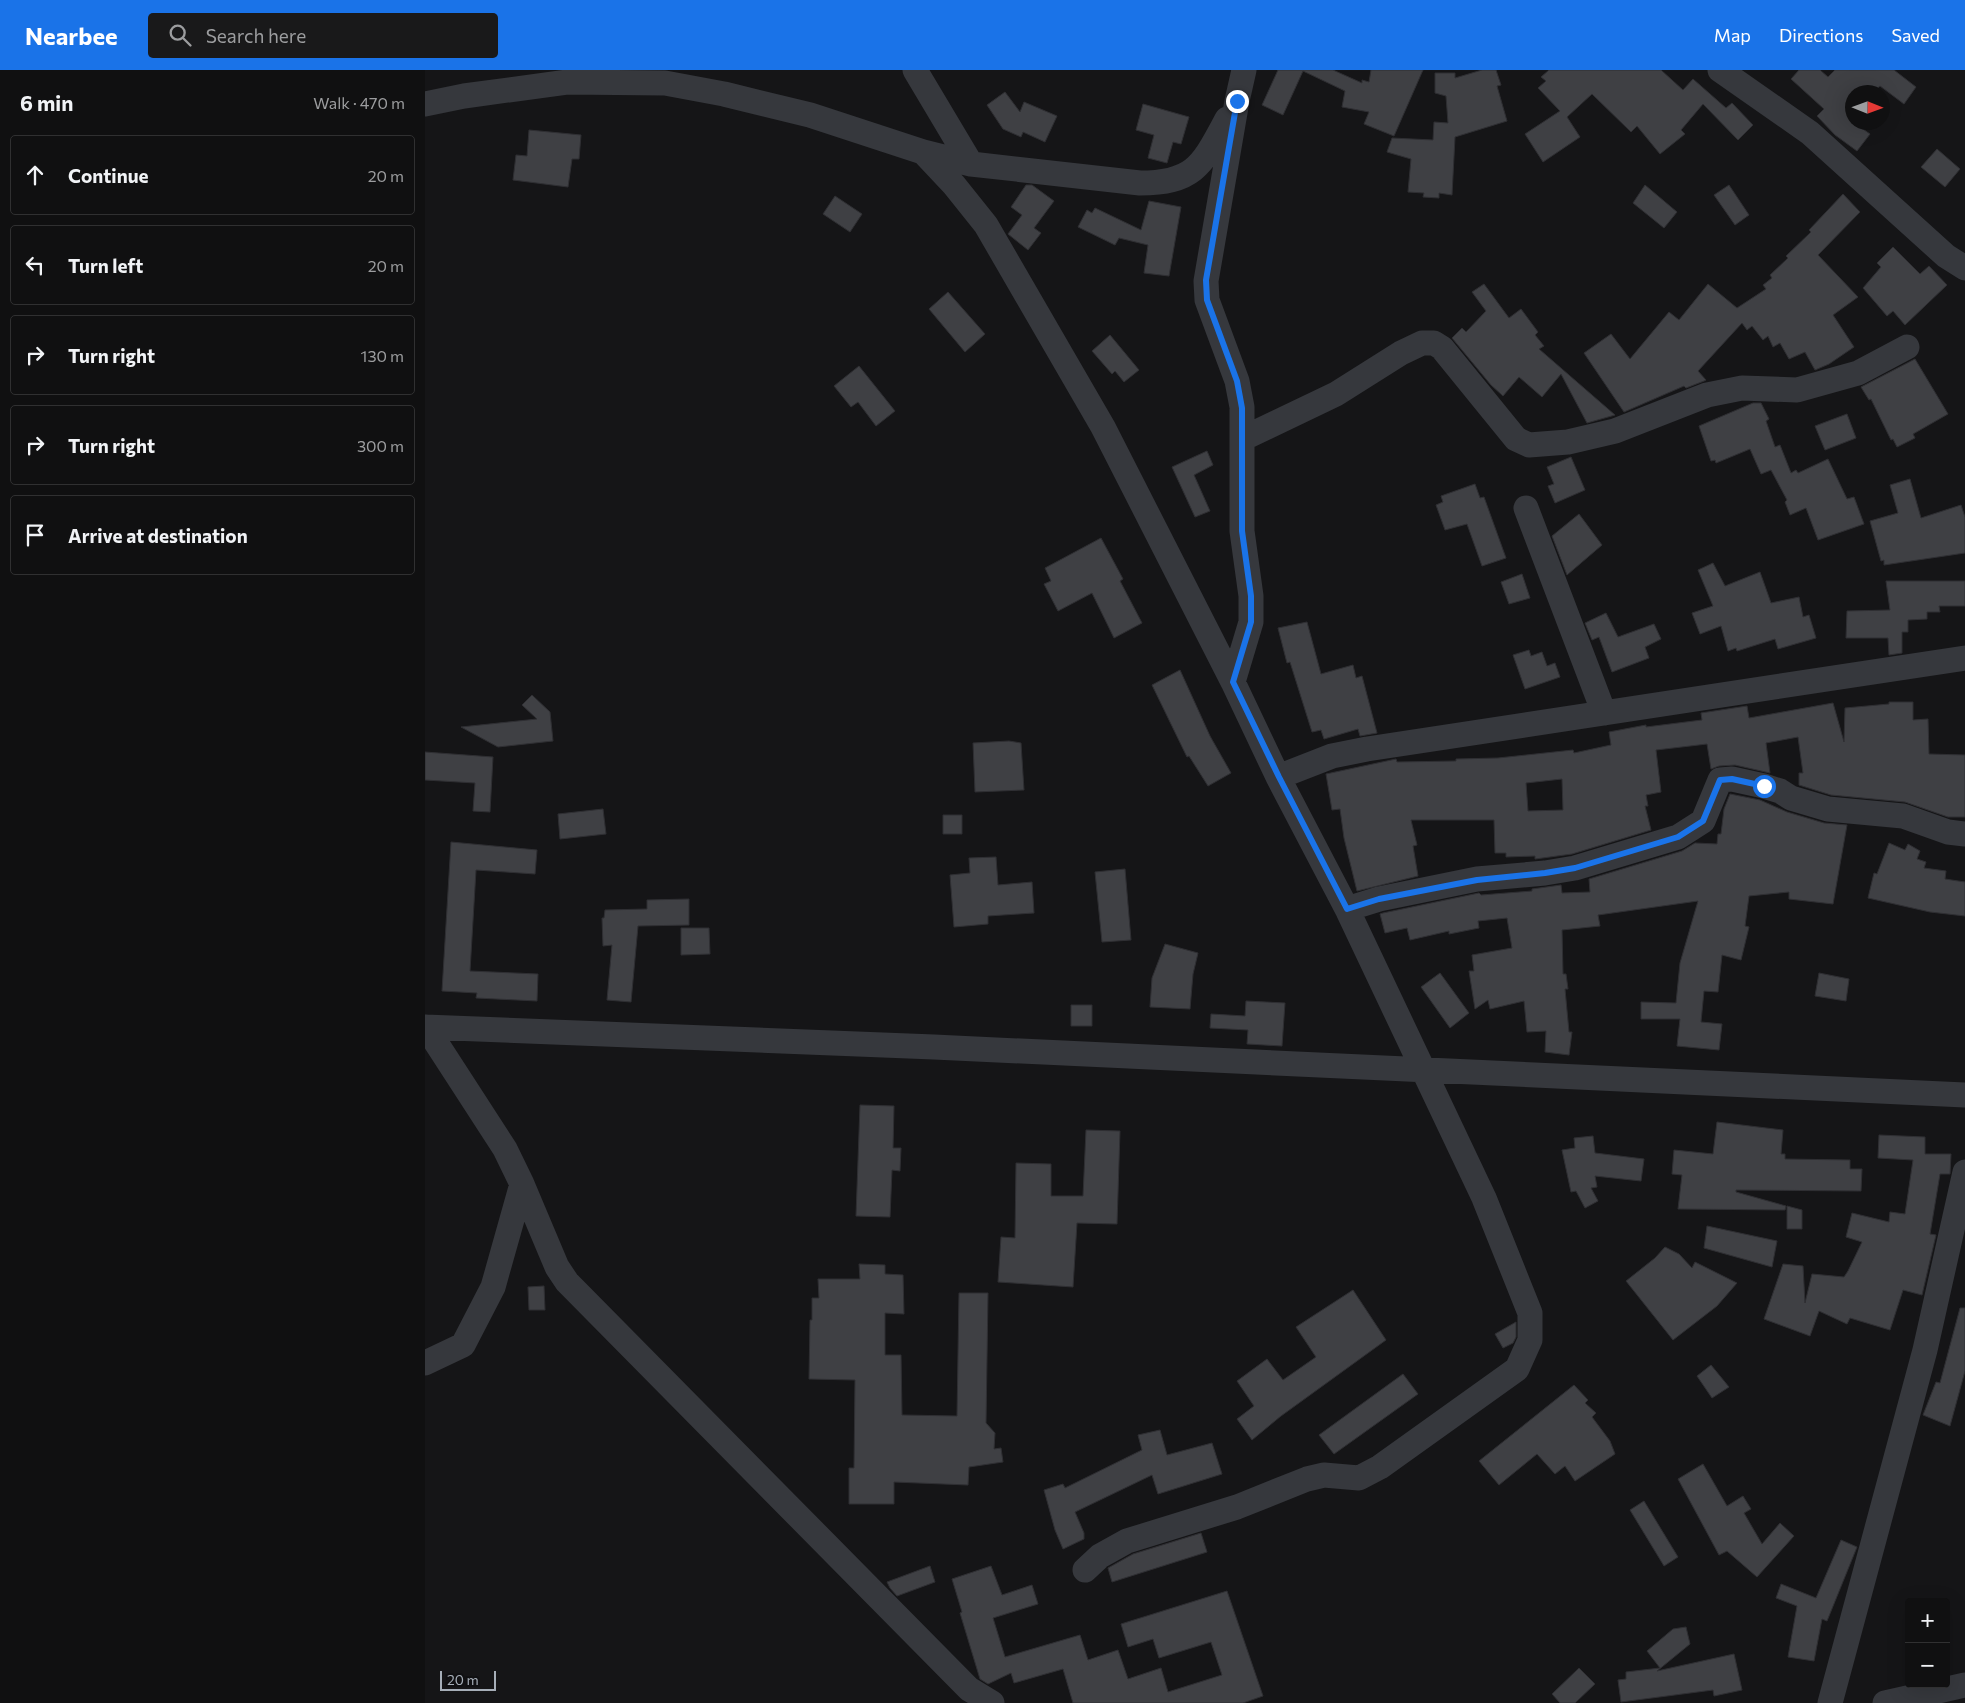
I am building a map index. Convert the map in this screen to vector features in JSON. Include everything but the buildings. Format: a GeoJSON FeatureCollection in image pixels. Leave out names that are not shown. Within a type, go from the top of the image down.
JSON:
{"type":"FeatureCollection","features":[{"type":"Feature","properties":{"kind":"street"},"geometry":{"type":"LineString","coordinates":[[915,70],[971,164]]}},
{"type":"Feature","properties":{"kind":"street"},"geometry":{"type":"LineString","coordinates":[[1233,682],[1251,622],[1251,596],[1242,531],[1242,408],[1237,381],[1207,300],[1206,280],[1244,70]]}},
{"type":"Feature","properties":{"kind":"street"},"geometry":{"type":"LineString","coordinates":[[1720,70],[1810,133],[1946,256],[1965,268]]}},
{"type":"Feature","properties":{"kind":"street"},"geometry":{"type":"LineString","coordinates":[[425,104],[464,96],[567,82],[665,83],[724,94],[811,115],[923,152],[971,164],[1140,183],[1164,183],[1185,176],[1204,160],[1237,101]]}},
{"type":"Feature","properties":{"kind":"street"},"geometry":{"type":"LineString","coordinates":[[923,152],[954,185],[986,225],[1103,426],[1347,909],[1484,1198],[1530,1313],[1530,1340],[1517,1369],[1379,1467],[1359,1478],[1324,1475],[1307,1479],[1237,1506],[1127,1541],[1101,1556],[1085,1570]]}},
{"type":"Feature","properties":{"kind":"street"},"geometry":{"type":"LineString","coordinates":[[1242,439],[1337,394],[1401,353],[1422,343],[1434,343],[1442,348],[1516,439],[1529,445],[1568,442],[1615,431],[1707,395],[1742,388],[1797,390],[1858,373],[1907,347]]}},
{"type":"Feature","properties":{"kind":"street"},"geometry":{"type":"LineString","coordinates":[[1526,508],[1604,713]]}},
{"type":"Feature","properties":{"kind":"street"},"geometry":{"type":"LineString","coordinates":[[1279,777],[1332,756],[1965,658]]}},
{"type":"Feature","properties":{"kind":"street"},"geometry":{"type":"LineString","coordinates":[[1347,909],[1379,899],[1477,880],[1575,868],[1678,837],[1703,821],[1720,780],[1732,779],[1764,786],[1780,791],[1791,798],[1828,809],[1903,816],[1948,832],[1965,834]]}},
{"type":"Feature","properties":{"kind":"street"},"geometry":{"type":"LineString","coordinates":[[425,1027],[1965,1095]]}},
{"type":"Feature","properties":{"kind":"street"},"geometry":{"type":"LineString","coordinates":[[425,1027],[505,1149],[557,1267],[567,1282],[969,1689],[992,1703]]}},
{"type":"Feature","properties":{"kind":"street"},"geometry":{"type":"LineString","coordinates":[[1829,1703],[1925,1350],[1965,1172]]}},
{"type":"Feature","properties":{"kind":"street"},"geometry":{"type":"LineString","coordinates":[[425,1363],[463,1345],[493,1287],[522,1184]]}},
{"type":"Feature","properties":{"kind":"street"},"geometry":{"type":"LineString","coordinates":[[1885,1703],[1965,1685]]}},
{"type":"Feature","properties":{"kind":"route"},"geometry":{"type":"LineString","coordinates":[[1237,101],[1206,280],[1207,300],[1237,381],[1242,408],[1242,531],[1251,596],[1251,622],[1233,682],[1279,777],[1347,909],[1379,899],[1477,880],[1575,868],[1628,853],[1678,837],[1703,821],[1717,782],[1720,780],[1732,779],[1764,786]]}}]}
